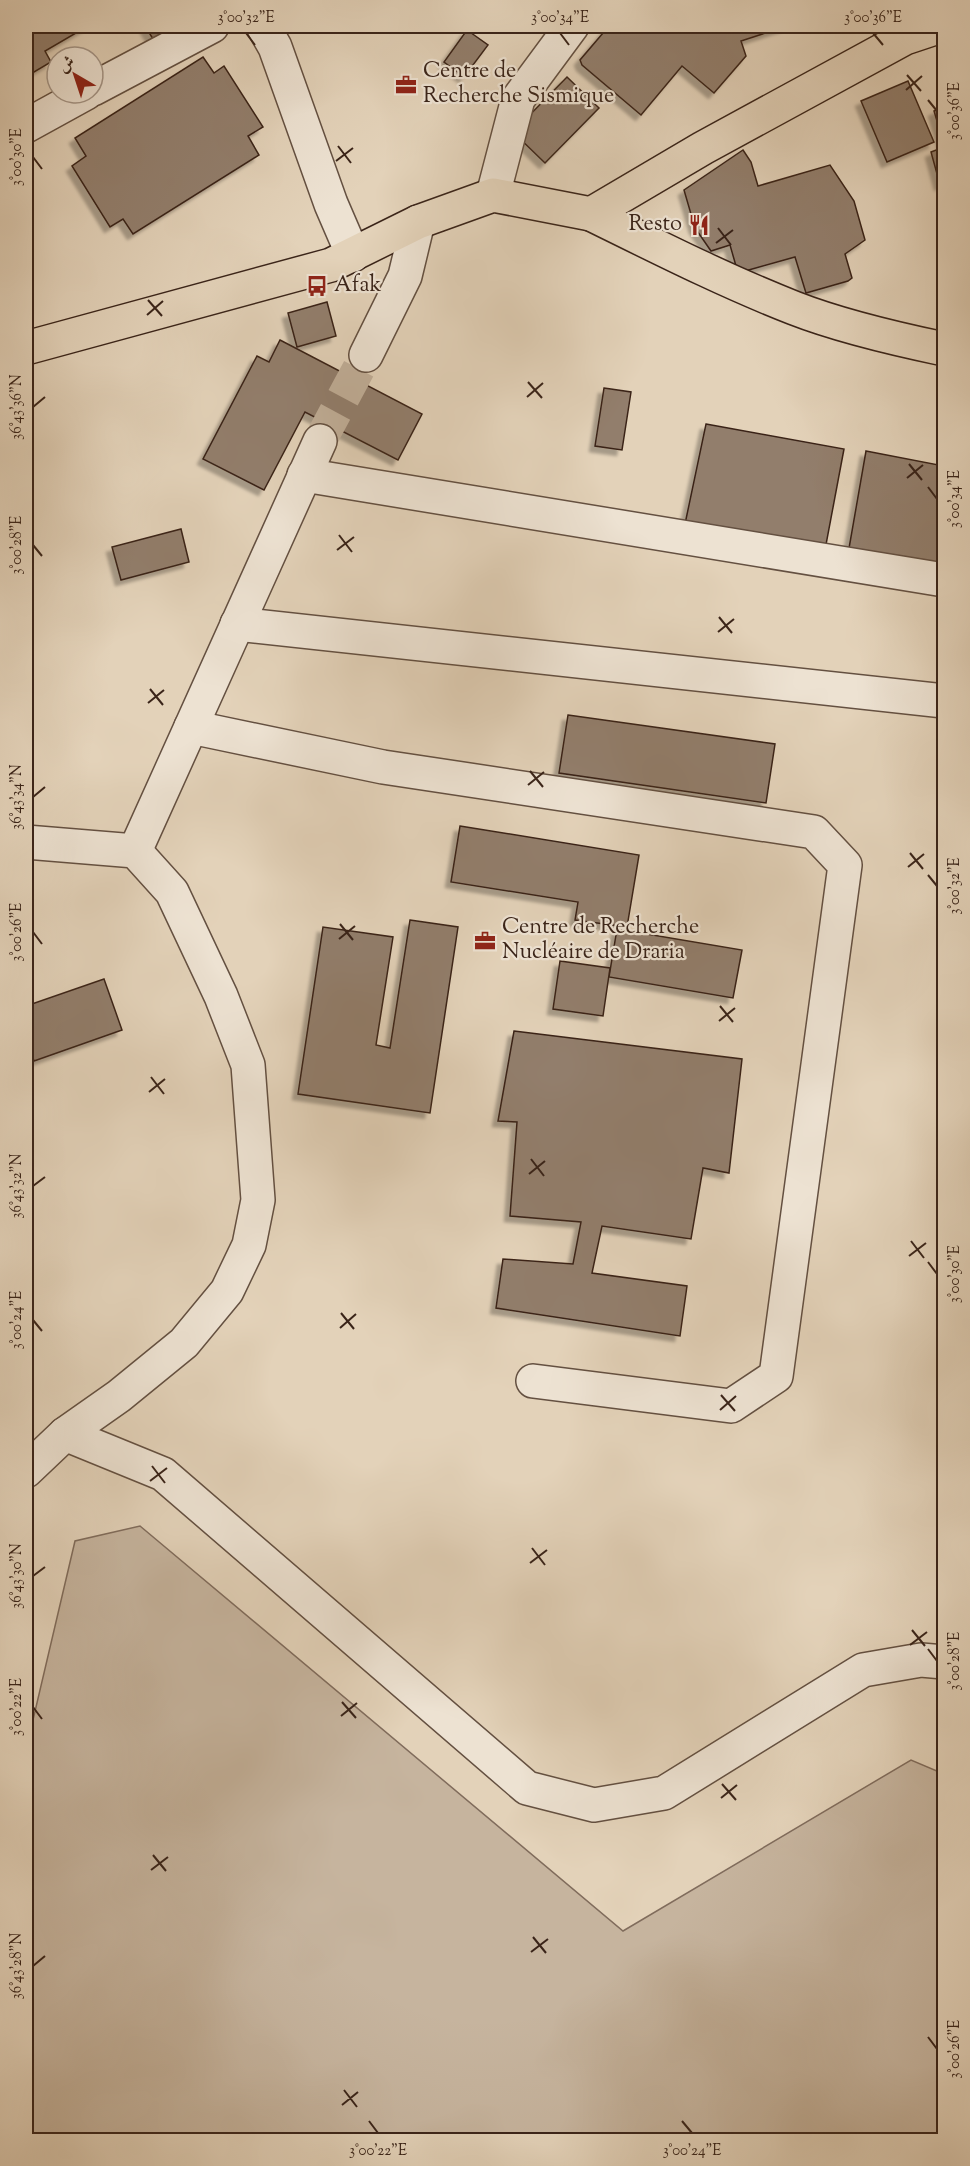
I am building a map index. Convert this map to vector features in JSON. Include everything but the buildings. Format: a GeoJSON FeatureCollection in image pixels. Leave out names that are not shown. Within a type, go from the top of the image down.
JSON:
{"type":"FeatureCollection","features":[{"type":"Feature","properties":{"kind":"main road"},"geometry":{"type":"LineString","coordinates":[[591,213],[703,148],[905,38],[941,26]]}},
{"type":"Feature","properties":{"kind":"main road"},"geometry":{"type":"LineString","coordinates":[[26,348],[331,265],[418,222],[493,195],[591,213],[717,276],[797,309],[896,339],[945,349]]}},
{"type":"Feature","properties":{"kind":"street"},"geometry":{"type":"LineString","coordinates":[[105,83],[212,26]]}},
{"type":"Feature","properties":{"kind":"street"},"geometry":{"type":"LineString","coordinates":[[493,195],[518,99],[572,26]]}},
{"type":"Feature","properties":{"kind":"street"},"geometry":{"type":"LineString","coordinates":[[269,36],[352,255]]}},
{"type":"Feature","properties":{"kind":"street"},"geometry":{"type":"LineString","coordinates":[[26,126],[64,105]]}},
{"type":"Feature","properties":{"kind":"street"},"geometry":{"type":"LineString","coordinates":[[366,355],[405,276],[418,222]]}},
{"type":"Feature","properties":{"kind":"street"},"geometry":{"type":"LineString","coordinates":[[135,851],[320,441]]}},
{"type":"Feature","properties":{"kind":"street"},"geometry":{"type":"LineString","coordinates":[[304,475],[945,580]]}},
{"type":"Feature","properties":{"kind":"street"},"geometry":{"type":"LineString","coordinates":[[237,624],[945,700]]}},
{"type":"Feature","properties":{"kind":"street"},"geometry":{"type":"LineString","coordinates":[[191,727],[383,767],[814,832],[845,864],[776,1376],[731,1406],[533,1381]]}},
{"type":"Feature","properties":{"kind":"street"},"geometry":{"type":"LineString","coordinates":[[26,842],[135,851],[172,892],[221,996],[248,1065],[258,1200],[249,1245],[227,1291],[184,1343],[119,1395],[65,1434],[26,1471]]}},
{"type":"Feature","properties":{"kind":"street"},"geometry":{"type":"LineString","coordinates":[[65,1434],[163,1474],[527,1788],[594,1805],[664,1793],[863,1670],[921,1660],[945,1662]]}},
{"type":"Feature","properties":{"kind":"shaded area"},"geometry":{"type":"Polygon","coordinates":[[[140,1526],[623,1931],[911,1760],[944,1774],[944,2140],[26,2140],[26,1741],[29,1737],[75,1541],[140,1526]]]}},
{"type":"Feature","properties":{"kind":"tunnel"},"geometry":{"type":"LineString","coordinates":[[320,441],[366,355]]}},
{"type":"Feature","properties":{"kind":"place","name":"Centre de Recherche Sismique"},"geometry":{"type":"Point","coordinates":[406,85]}},
{"type":"Feature","properties":{"kind":"place","name":"Resto"},"geometry":{"type":"Point","coordinates":[699,225]}},
{"type":"Feature","properties":{"kind":"place","name":"Afak"},"geometry":{"type":"Point","coordinates":[317,286]}},
{"type":"Feature","properties":{"kind":"place","name":"Centre de Recherche Nucléaire de Draria"},"geometry":{"type":"Point","coordinates":[485,941]}}]}
